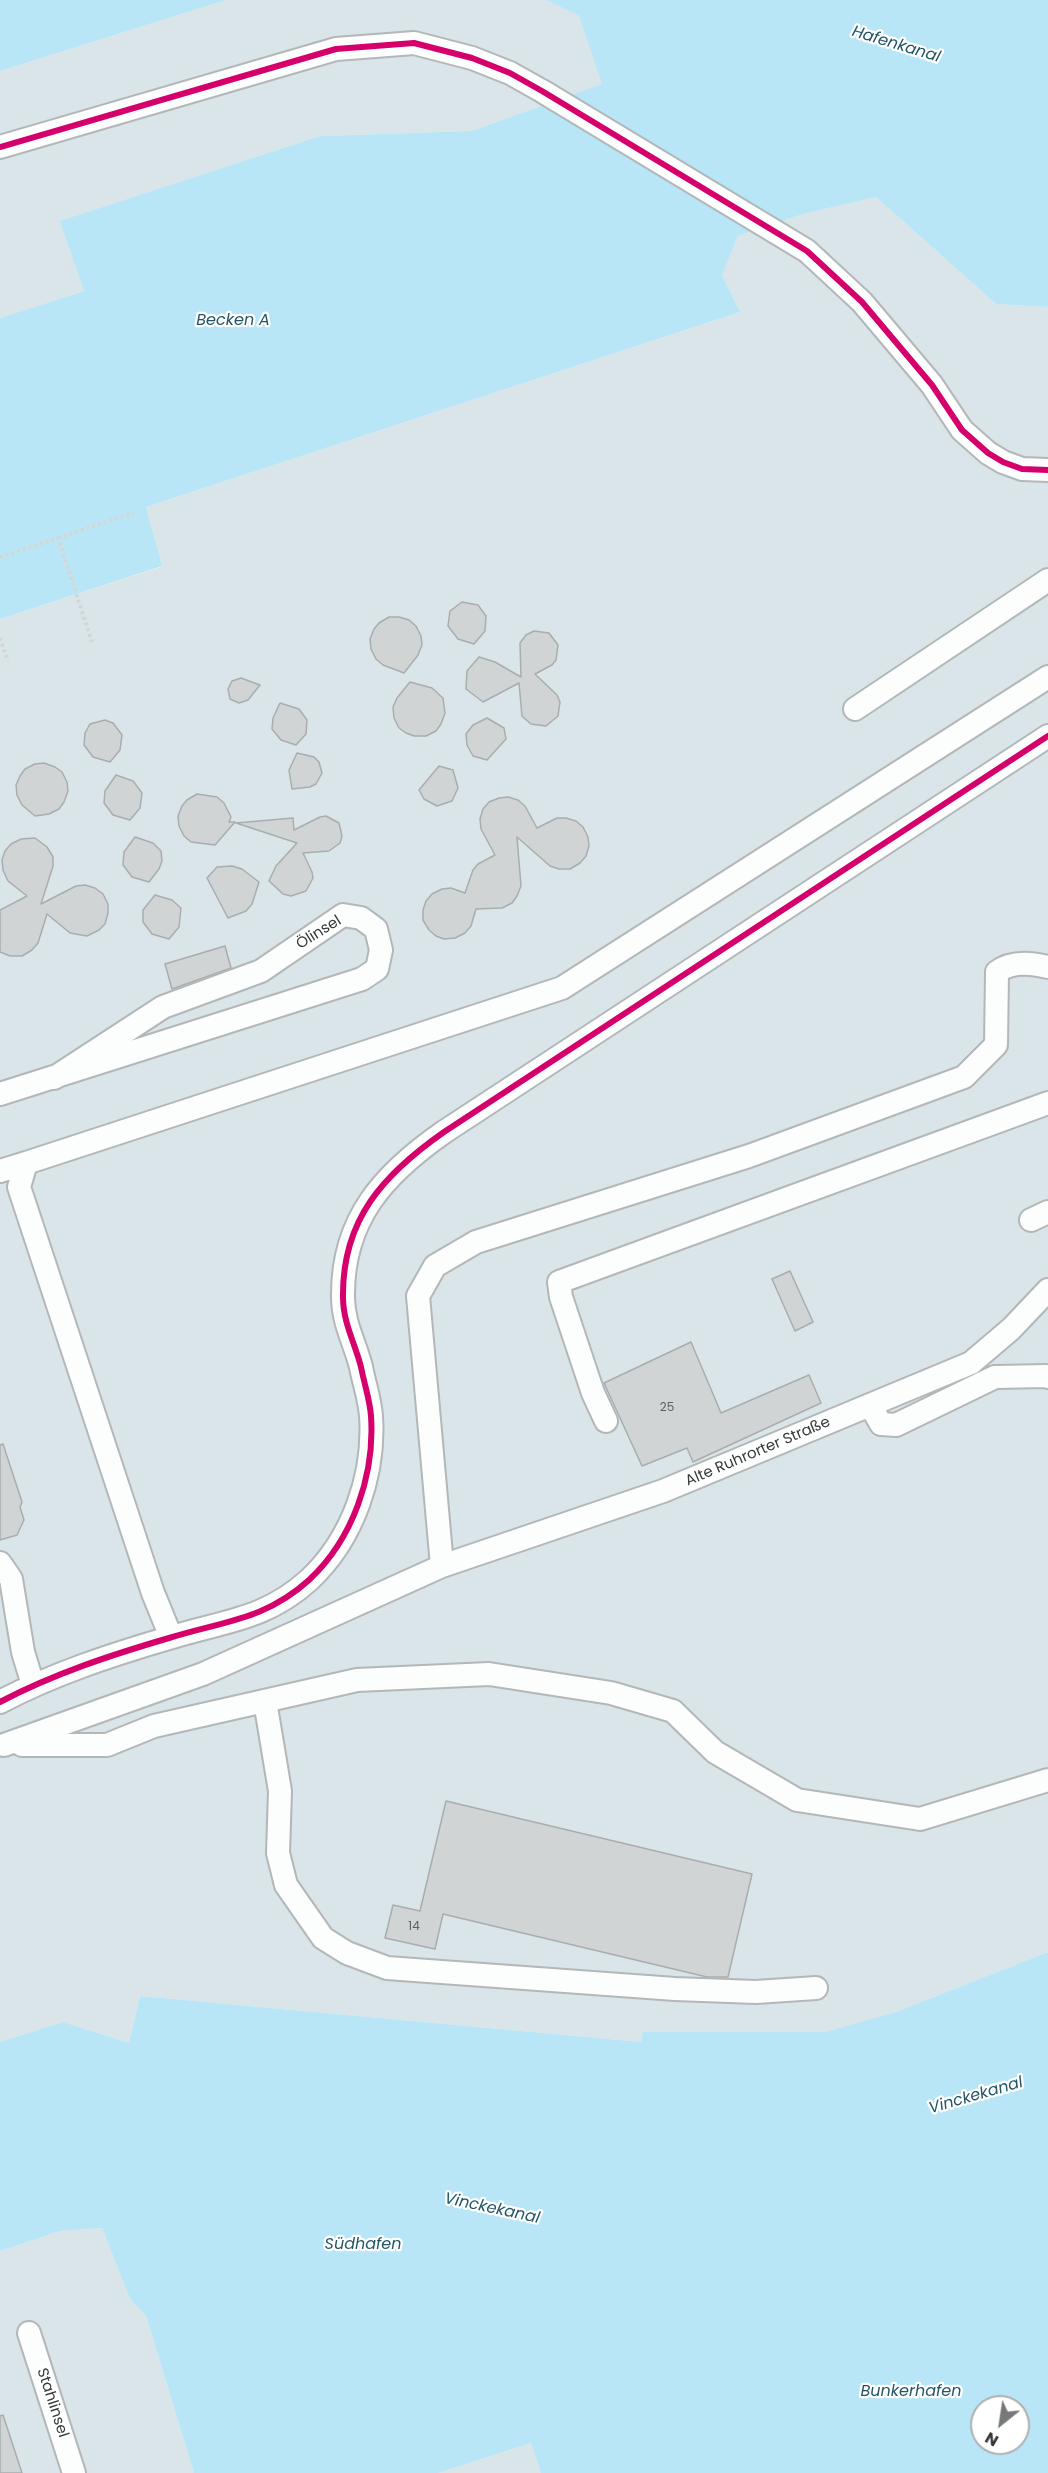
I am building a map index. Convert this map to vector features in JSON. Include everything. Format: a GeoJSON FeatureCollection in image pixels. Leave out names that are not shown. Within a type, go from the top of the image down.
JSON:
{"type":"FeatureCollection","features":[{"type":"Feature","properties":{"kind":"street"},"geometry":{"type":"LineString","coordinates":[[0,147],[336,49],[414,43],[472,58],[510,73],[542,91],[807,251],[862,302],[932,385],[962,430],[988,453],[1003,462],[1023,469],[1048,470]]}},
{"type":"Feature","properties":{"kind":"street"},"geometry":{"type":"LineString","coordinates":[[855,709],[1048,580]]}},
{"type":"Feature","properties":{"kind":"street"},"geometry":{"type":"LineString","coordinates":[[0,1171],[562,988],[1048,677]]}},
{"type":"Feature","properties":{"kind":"street"},"geometry":{"type":"LineString","coordinates":[[0,1702],[33,1685],[171,1637],[248,1618],[272,1607],[310,1579],[335,1551],[353,1519],[368,1466],[371,1416],[359,1360],[345,1316],[343,1298],[346,1262],[356,1228],[393,1172],[444,1132],[1048,736]]}},
{"type":"Feature","properties":{"kind":"street","name":"Ölinsel"},"geometry":{"type":"LineString","coordinates":[[0,1094],[54,1078],[362,979],[377,969],[381,950],[376,929],[361,918],[343,915],[261,971],[163,1007],[54,1078]]}},
{"type":"Feature","properties":{"kind":"street"},"geometry":{"type":"LineString","coordinates":[[442,1566],[418,1296],[435,1266],[476,1242],[749,1156],[963,1077],[996,1045],[997,972],[1004,966],[1034,963],[1048,967]]}},
{"type":"Feature","properties":{"kind":"street"},"geometry":{"type":"LineString","coordinates":[[606,1421],[593,1393],[561,1297],[560,1282],[1048,1103]]}},
{"type":"Feature","properties":{"kind":"street"},"geometry":{"type":"LineString","coordinates":[[26,1163],[19,1187],[153,1593],[171,1637]]}},
{"type":"Feature","properties":{"kind":"street","name":"Alte Ruhrorter Straße"},"geometry":{"type":"LineString","coordinates":[[2,1744],[203,1674],[442,1566],[663,1491],[971,1363],[1011,1329],[1048,1290]]}},
{"type":"Feature","properties":{"kind":"street"},"geometry":{"type":"LineString","coordinates":[[870,1405],[881,1424],[896,1425],[995,1377],[1048,1377]]}},
{"type":"Feature","properties":{"kind":"street"},"geometry":{"type":"LineString","coordinates":[[0,1563],[11,1579],[23,1652],[33,1685]]}},
{"type":"Feature","properties":{"kind":"street"},"geometry":{"type":"LineString","coordinates":[[2,1744],[107,1745],[154,1726],[357,1680],[489,1674],[612,1693],[673,1711],[716,1752],[797,1800],[920,1820],[1048,1780]]}},
{"type":"Feature","properties":{"kind":"street"},"geometry":{"type":"LineString","coordinates":[[265,1701],[280,1791],[278,1853],[286,1885],[323,1938],[348,1953],[387,1968],[399,1969],[675,1989],[756,1992],[816,1988]]}},
{"type":"Feature","properties":{"kind":"street","name":"Stahlinsel"},"geometry":{"type":"LineString","coordinates":[[29,2333],[74,2473]]}},
{"type":"Feature","properties":{"kind":"path"},"geometry":{"type":"LineString","coordinates":[[0,557],[133,513]]}},
{"type":"Feature","properties":{"kind":"path"},"geometry":{"type":"LineString","coordinates":[[58,538],[92,642]]}},
{"type":"Feature","properties":{"kind":"path"},"geometry":{"type":"LineString","coordinates":[[0,638],[8,662]]}},
{"type":"Feature","properties":{"kind":"shaded area"},"geometry":{"type":"Polygon","coordinates":[[[226,0],[546,0],[579,16],[603,84],[472,131],[320,136],[61,221],[84,291],[0,318],[0,71],[226,0]]]}},
{"type":"Feature","properties":{"kind":"shaded area"},"geometry":{"type":"Polygon","coordinates":[[[876,197],[996,304],[1048,307],[1048,1952],[896,2012],[826,2033],[644,2032],[641,2042],[140,1996],[129,2043],[63,2022],[0,2042],[0,619],[161,567],[146,507],[740,312],[722,275],[738,236],[803,214],[876,197]]]}},
{"type":"Feature","properties":{"kind":"shaded area"},"geometry":{"type":"Polygon","coordinates":[[[102,2228],[130,2299],[146,2316],[194,2473],[0,2473],[0,2251],[60,2231],[102,2228]]]}},
{"type":"Feature","properties":{"kind":"shaded area"},"geometry":{"type":"Polygon","coordinates":[[[531,2443],[541,2473],[438,2473],[531,2443]]]}},
{"type":"Feature","properties":{"kind":"water"},"geometry":{"type":"Polygon","coordinates":[[[0,0],[226,0],[0,71],[0,0]]]}},
{"type":"Feature","properties":{"kind":"water","name":"Becken A"},"geometry":{"type":"Polygon","coordinates":[[[546,0],[1048,0],[1048,307],[996,304],[876,197],[803,214],[738,236],[722,275],[740,312],[146,507],[162,566],[0,619],[0,318],[84,291],[60,221],[320,136],[472,131],[602,84],[579,16],[546,0]]]}},
{"type":"Feature","properties":{"kind":"water","name":"Südhafen"},"geometry":{"type":"Polygon","coordinates":[[[1048,1952],[1048,2473],[541,2473],[531,2443],[438,2473],[194,2473],[146,2316],[130,2299],[102,2228],[60,2231],[0,2251],[0,2042],[63,2022],[129,2043],[140,1996],[641,2042],[643,2032],[826,2032],[896,2012],[1048,1952]]]}},
{"type":"Feature","properties":{"kind":"building"},"geometry":{"type":"Polygon","coordinates":[[[462,602],[478,605],[486,616],[485,631],[474,644],[458,639],[448,626],[450,611],[462,602]]]}},
{"type":"Feature","properties":{"kind":"building"},"geometry":{"type":"Polygon","coordinates":[[[389,617],[409,620],[416,626],[421,636],[422,645],[418,655],[404,673],[383,665],[376,659],[371,649],[370,639],[374,629],[389,617]]]}},
{"type":"Feature","properties":{"kind":"building"},"geometry":{"type":"Polygon","coordinates":[[[534,631],[549,633],[558,645],[556,660],[552,665],[535,674],[557,695],[560,702],[558,716],[546,726],[531,724],[522,716],[519,683],[483,702],[466,689],[467,671],[479,657],[495,662],[521,677],[520,643],[526,635],[534,631]]]}},
{"type":"Feature","properties":{"kind":"building"},"geometry":{"type":"Polygon","coordinates":[[[241,678],[260,685],[248,700],[239,703],[230,699],[228,689],[232,681],[241,678]]]}},
{"type":"Feature","properties":{"kind":"building"},"geometry":{"type":"Polygon","coordinates":[[[410,682],[432,688],[443,698],[445,713],[441,724],[436,731],[426,736],[406,733],[399,728],[394,718],[393,707],[397,698],[410,682]]]}},
{"type":"Feature","properties":{"kind":"building"},"geometry":{"type":"Polygon","coordinates":[[[280,703],[299,709],[307,720],[306,734],[296,745],[281,740],[272,729],[273,718],[280,703]]]}},
{"type":"Feature","properties":{"kind":"building"},"geometry":{"type":"Polygon","coordinates":[[[487,718],[504,728],[506,739],[487,760],[473,756],[467,745],[466,734],[473,725],[487,718]]]}},
{"type":"Feature","properties":{"kind":"building"},"geometry":{"type":"Polygon","coordinates":[[[105,720],[113,723],[122,735],[120,750],[110,762],[93,757],[84,745],[85,733],[90,724],[105,720]]]}},
{"type":"Feature","properties":{"kind":"building"},"geometry":{"type":"Polygon","coordinates":[[[297,753],[314,757],[319,762],[322,773],[316,784],[310,787],[292,789],[289,770],[297,753]]]}},
{"type":"Feature","properties":{"kind":"building"},"geometry":{"type":"Polygon","coordinates":[[[44,763],[62,772],[68,791],[59,809],[49,814],[35,816],[22,805],[17,795],[16,785],[25,769],[44,763]]]}},
{"type":"Feature","properties":{"kind":"building"},"geometry":{"type":"Polygon","coordinates":[[[439,766],[453,770],[458,788],[452,801],[437,806],[424,799],[419,790],[439,766]]]}},
{"type":"Feature","properties":{"kind":"building"},"geometry":{"type":"Polygon","coordinates":[[[116,775],[133,781],[142,793],[140,808],[130,820],[113,815],[104,803],[105,791],[116,775]]]}},
{"type":"Feature","properties":{"kind":"building"},"geometry":{"type":"Polygon","coordinates":[[[197,794],[217,797],[224,803],[231,817],[229,822],[235,822],[215,845],[191,842],[184,836],[179,826],[178,816],[182,806],[197,794]]]}},
{"type":"Feature","properties":{"kind":"building"},"geometry":{"type":"Polygon","coordinates":[[[508,797],[518,800],[525,806],[537,828],[557,818],[576,821],[583,827],[588,837],[589,846],[586,856],[570,869],[559,869],[550,866],[517,837],[521,886],[512,903],[502,908],[476,909],[471,926],[465,933],[455,938],[444,939],[436,936],[423,920],[426,901],[432,894],[442,889],[451,888],[465,893],[473,870],[478,864],[495,855],[481,829],[480,819],[483,809],[489,802],[508,797]]]}},
{"type":"Feature","properties":{"kind":"building"},"geometry":{"type":"Polygon","coordinates":[[[326,816],[339,823],[342,836],[340,843],[329,851],[303,853],[313,878],[306,891],[291,896],[283,894],[269,881],[276,866],[297,843],[236,823],[293,818],[294,830],[326,816]]]}},
{"type":"Feature","properties":{"kind":"building"},"geometry":{"type":"Polygon","coordinates":[[[135,837],[153,843],[161,851],[162,861],[159,869],[149,882],[132,877],[123,865],[124,852],[135,837]]]}},
{"type":"Feature","properties":{"kind":"building"},"geometry":{"type":"Polygon","coordinates":[[[35,838],[47,847],[53,857],[53,866],[41,904],[76,886],[85,885],[103,894],[108,904],[108,913],[105,924],[87,936],[70,933],[47,914],[38,943],[32,950],[22,956],[10,956],[0,952],[0,910],[27,896],[8,881],[2,860],[11,844],[21,839],[35,838]]]}},
{"type":"Feature","properties":{"kind":"building"},"geometry":{"type":"Polygon","coordinates":[[[232,866],[242,869],[259,882],[252,904],[246,911],[228,918],[207,878],[217,867],[232,866]]]}},
{"type":"Feature","properties":{"kind":"building"},"geometry":{"type":"Polygon","coordinates":[[[155,895],[172,900],[181,908],[179,927],[169,939],[152,934],[143,922],[143,910],[155,895]]]}},
{"type":"Feature","properties":{"kind":"building"},"geometry":{"type":"Polygon","coordinates":[[[225,946],[231,968],[172,989],[165,964],[225,946]]]}},
{"type":"Feature","properties":{"kind":"building"},"geometry":{"type":"Polygon","coordinates":[[[790,1271],[813,1322],[795,1331],[772,1279],[790,1271]]]}},
{"type":"Feature","properties":{"kind":"building"},"geometry":{"type":"Polygon","coordinates":[[[691,1342],[721,1413],[809,1375],[821,1403],[693,1462],[687,1448],[642,1466],[604,1383],[691,1342]]]}},
{"type":"Feature","properties":{"kind":"building"},"geometry":{"type":"Polygon","coordinates":[[[3,1444],[22,1502],[20,1507],[24,1520],[17,1535],[0,1540],[0,1445],[3,1444]]]}},
{"type":"Feature","properties":{"kind":"building"},"geometry":{"type":"Polygon","coordinates":[[[446,1801],[752,1874],[728,1977],[707,1977],[443,1914],[435,1949],[385,1938],[393,1905],[420,1911],[446,1801]]]}},
{"type":"Feature","properties":{"kind":"building"},"geometry":{"type":"Polygon","coordinates":[[[3,2415],[22,2473],[0,2473],[0,2416],[3,2415]]]}},
{"type":"Feature","properties":{"kind":"cycle path"},"geometry":{"type":"LineString","coordinates":[[0,147],[336,49],[414,43],[472,58],[510,73],[542,91],[807,251],[862,302],[932,385],[962,430],[988,453],[1003,462],[1022,469],[1048,470]]}},
{"type":"Feature","properties":{"kind":"cycle path"},"geometry":{"type":"LineString","coordinates":[[0,1702],[61,1674],[104,1658],[260,1611],[293,1593],[324,1564],[349,1526],[358,1505],[365,1483],[371,1438],[368,1398],[344,1306],[345,1269],[350,1244],[359,1222],[385,1182],[403,1165],[444,1132],[1048,736]]}},
{"type":"Feature","properties":{"kind":"water label","name":"Hafenkanal"},"geometry":{"type":"Point","coordinates":[896,45]}},
{"type":"Feature","properties":{"kind":"water label","name":"Vinckekanal"},"geometry":{"type":"Point","coordinates":[976,2096]}},
{"type":"Feature","properties":{"kind":"water label","name":"Vinckekanal"},"geometry":{"type":"Point","coordinates":[492,2209]}},
{"type":"Feature","properties":{"kind":"water label","name":"Bunkerhafen"},"geometry":{"type":"Point","coordinates":[911,2392]}}]}
